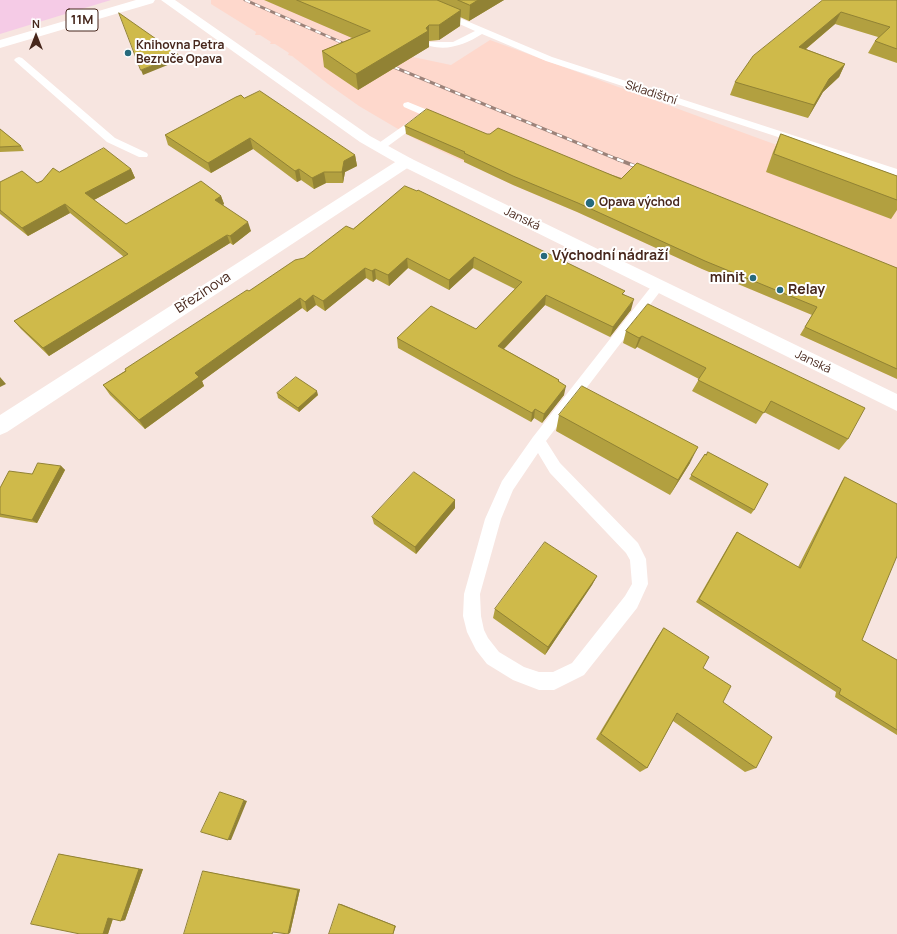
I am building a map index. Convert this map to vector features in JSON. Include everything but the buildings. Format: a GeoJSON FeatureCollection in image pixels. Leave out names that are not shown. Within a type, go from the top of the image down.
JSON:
{"type":"FeatureCollection","features":[{"type":"Feature","properties":{"kind":"main road","name":"11M"},"geometry":{"type":"LineString","coordinates":[[0,44],[149,0]]}},
{"type":"Feature","properties":{"kind":"main road","name":"Janská"},"geometry":{"type":"LineString","coordinates":[[167,0],[365,139],[406,162],[897,403]]}},
{"type":"Feature","properties":{"kind":"main road","name":"Březinova"},"geometry":{"type":"LineString","coordinates":[[0,426],[406,162]]}},
{"type":"Feature","properties":{"kind":"lane","name":"Skladištní"},"geometry":{"type":"LineString","coordinates":[[410,0],[549,59],[897,173]]}},
{"type":"Feature","properties":{"kind":"lane"},"geometry":{"type":"LineString","coordinates":[[434,44],[444,46],[452,45],[461,42],[482,30]]}},
{"type":"Feature","properties":{"kind":"lane"},"geometry":{"type":"LineString","coordinates":[[19,60],[111,140],[142,155]]}},
{"type":"Feature","properties":{"kind":"lane"},"geometry":{"type":"LineString","coordinates":[[380,147],[426,113],[408,105]]}},
{"type":"Feature","properties":{"kind":"lane"},"geometry":{"type":"LineString","coordinates":[[538,441],[555,468],[632,548],[638,559],[640,571],[640,584],[631,602],[578,669],[554,680],[539,680],[519,674],[493,658],[482,644],[476,632],[472,616],[472,594],[499,502],[514,475],[538,441],[658,286]]}},
{"type":"Feature","properties":{"kind":"shaded area"},"geometry":{"type":"Polygon","coordinates":[[[0,0],[111,0],[0,34],[0,0]]]}},
{"type":"Feature","properties":{"kind":"shaded area"},"geometry":{"type":"Polygon","coordinates":[[[211,0],[264,0],[413,57],[451,65],[490,40],[897,189],[897,379],[800,335],[812,315],[702,269],[577,212],[513,185],[415,139],[359,106],[292,56],[288,55],[289,53],[275,44],[270,44],[271,42],[260,35],[255,35],[256,32],[211,4],[211,0]]]}},
{"type":"Feature","properties":{"kind":"railway"},"geometry":{"type":"LineString","coordinates":[[245,0],[352,47]]}},
{"type":"Feature","properties":{"kind":"railway"},"geometry":{"type":"LineString","coordinates":[[384,63],[619,160]]}},
{"type":"Feature","properties":{"kind":"railway"},"geometry":{"type":"LineString","coordinates":[[617,159],[645,170]]}},
{"type":"Feature","properties":{"kind":"place","name":"Knihovna Petra Bezruče Opava"},"geometry":{"type":"Point","coordinates":[128,53]}},
{"type":"Feature","properties":{"kind":"place","name":"Opava východ"},"geometry":{"type":"Point","coordinates":[590,203]}},
{"type":"Feature","properties":{"kind":"place","name":"Východní nádraží"},"geometry":{"type":"Point","coordinates":[544,256]}},
{"type":"Feature","properties":{"kind":"place","name":"minit"},"geometry":{"type":"Point","coordinates":[753,278]}},
{"type":"Feature","properties":{"kind":"place","name":"Relay"},"geometry":{"type":"Point","coordinates":[780,290]}}]}
